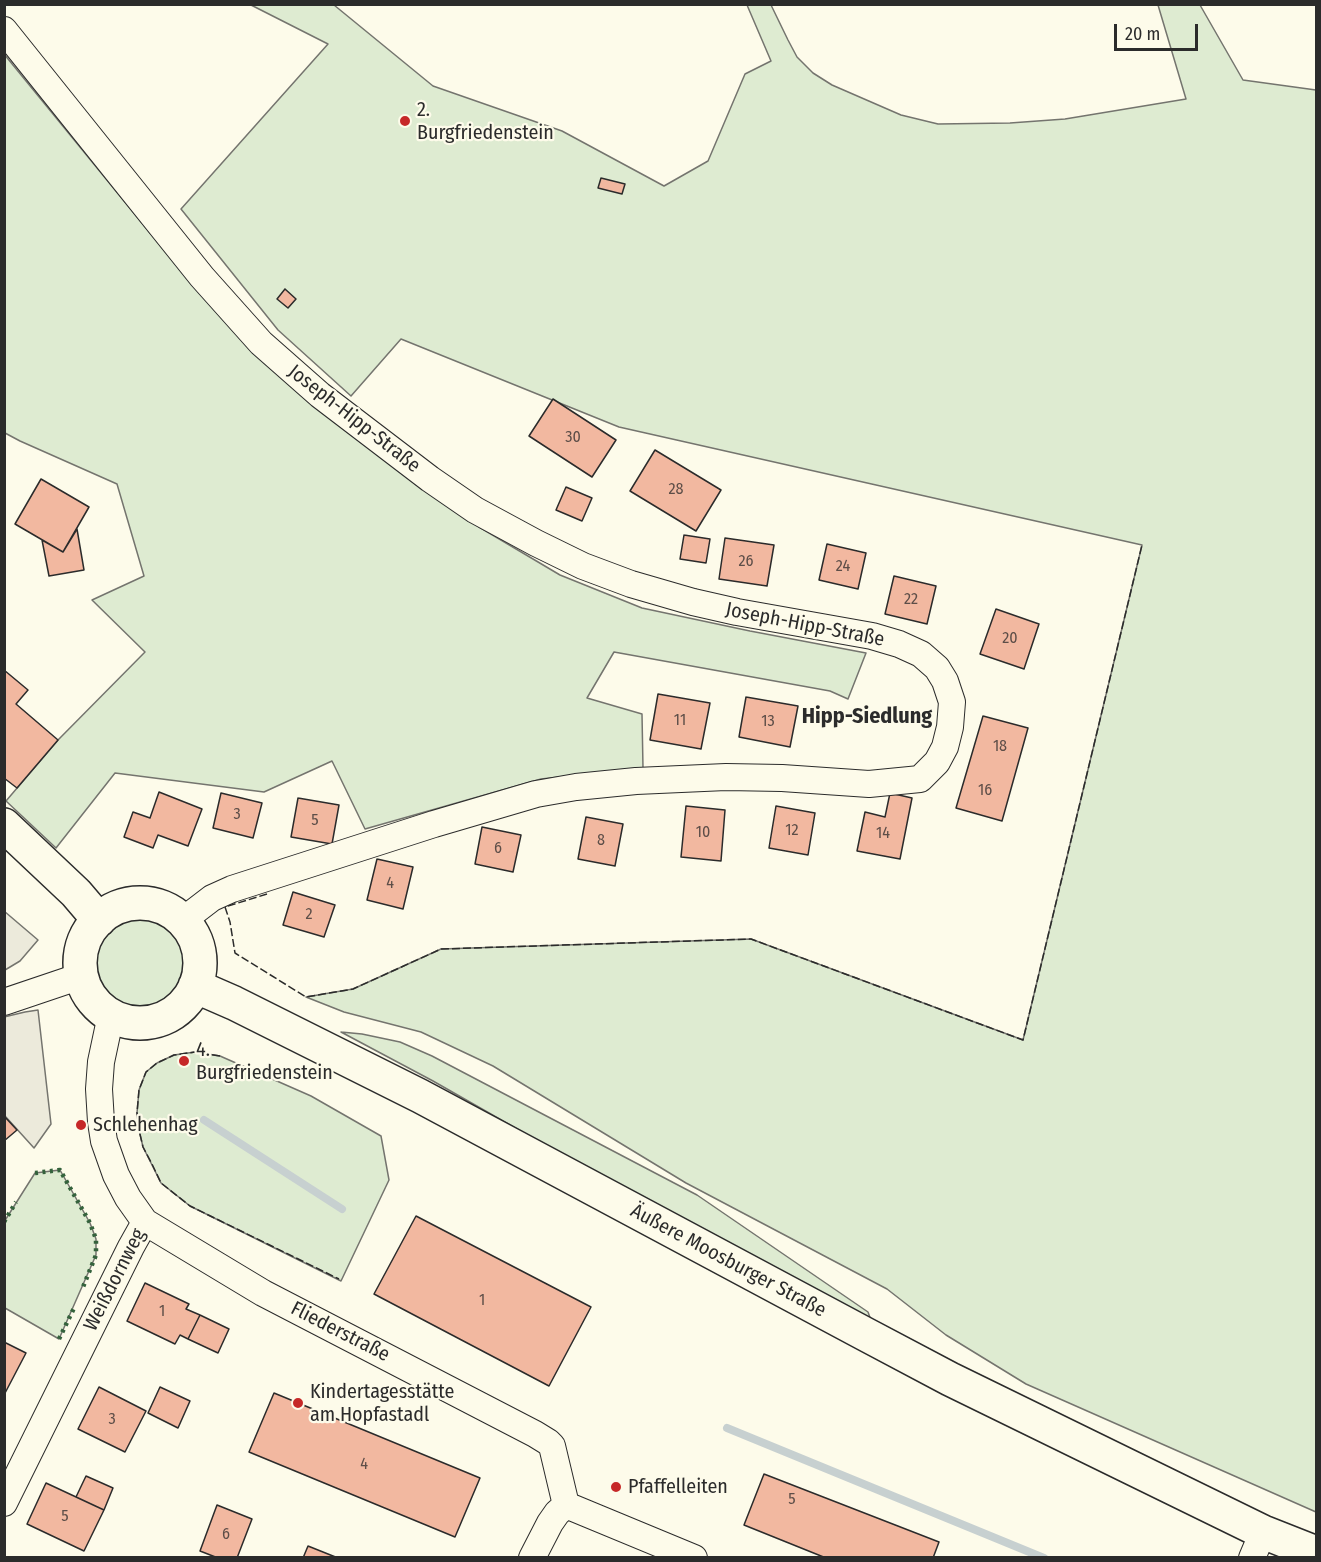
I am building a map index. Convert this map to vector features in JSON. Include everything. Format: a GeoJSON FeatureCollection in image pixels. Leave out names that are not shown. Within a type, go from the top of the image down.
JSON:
{"type":"FeatureCollection","features":[{"type":"Feature","properties":{"kind":"street","name":"Joseph-Hipp-Straße"},"geometry":{"type":"LineString","coordinates":[[4,30],[202,277],[261,343],[320,395],[430,479],[475,510],[536,543],[583,566],[631,584],[726,610],[872,636],[899,644],[921,654],[937,668],[945,681],[952,702],[950,727],[945,747],[937,762],[920,778],[869,784],[726,777],[636,781],[536,794],[434,824],[232,890],[212,898],[182,921]]}},
{"type":"Feature","properties":{"kind":"street"},"geometry":{"type":"LineString","coordinates":[[4,825],[76,893],[99,920]]}},
{"type":"Feature","properties":{"kind":"street"},"geometry":{"type":"LineString","coordinates":[[141,903],[158,906],[173,913],[182,921],[195,938],[200,954],[200,974],[192,994],[179,1010],[161,1020],[141,1024],[120,1021],[102,1010],[89,995],[81,976],[80,955],[86,936],[99,920],[109,911],[124,905],[141,903]]}},
{"type":"Feature","properties":{"kind":"street"},"geometry":{"type":"LineString","coordinates":[[4,1002],[81,976]]}},
{"type":"Feature","properties":{"kind":"street","name":"Äußere Moosburger Straße"},"geometry":{"type":"LineString","coordinates":[[195,986],[234,1003],[420,1096],[1257,1545],[1306,1557]]}},
{"type":"Feature","properties":{"kind":"street","name":"Weißdornweg"},"geometry":{"type":"LineString","coordinates":[[4,1503],[145,1222],[128,1198],[116,1175],[104,1141],[99,1089],[100,1062],[111,1015]]}},
{"type":"Feature","properties":{"kind":"street","name":"Fliederstraße"},"geometry":{"type":"LineString","coordinates":[[145,1222],[263,1293],[548,1442],[554,1452],[566,1505]]}},
{"type":"Feature","properties":{"kind":"street"},"geometry":{"type":"LineString","coordinates":[[532,1557],[550,1522],[566,1505],[694,1557]]}},
{"type":"Feature","properties":{"kind":"street","name":"Äußere Moosburger Straße"},"geometry":{"type":"LineString","coordinates":[[1257,1545],[1317,1553]]}},
{"type":"Feature","properties":{"kind":"green space"},"geometry":{"type":"Polygon","coordinates":[[[251,5],[334,5],[433,86],[562,131],[664,186],[708,161],[745,74],[771,61],[747,5],[771,5],[797,57],[813,73],[832,85],[901,115],[938,124],[1010,123],[1065,119],[1186,99],[1158,5],[1200,5],[1243,80],[1316,90],[1316,1512],[1026,1384],[946,1335],[887,1289],[686,1183],[493,1066],[421,1032],[344,1012],[306,997],[353,989],[441,949],[751,939],[1023,1040],[1142,545],[619,427],[401,339],[351,396],[278,330],[181,209],[328,44],[251,5]]]}},
{"type":"Feature","properties":{"kind":"green space"},"geometry":{"type":"Polygon","coordinates":[[[4,54],[151,234],[354,433],[479,527],[560,575],[642,608],[866,653],[848,699],[830,691],[614,652],[587,698],[642,714],[643,768],[541,779],[365,829],[332,761],[264,792],[115,773],[56,848],[6,801],[58,740],[145,652],[92,600],[144,576],[117,484],[5,433],[4,54]]]}},
{"type":"Feature","properties":{"kind":"green space"},"geometry":{"type":"Polygon","coordinates":[[[140,918],[157,922],[172,931],[181,946],[185,963],[181,980],[172,995],[157,1004],[140,1008],[123,1004],[108,995],[99,980],[95,963],[99,946],[108,931],[123,922],[140,918]]]}},
{"type":"Feature","properties":{"kind":"green space"},"geometry":{"type":"Polygon","coordinates":[[[341,1032],[400,1042],[432,1056],[697,1195],[868,1312],[876,1334],[433,1081],[341,1032]]]}},
{"type":"Feature","properties":{"kind":"green space"},"geometry":{"type":"Polygon","coordinates":[[[195,1052],[220,1056],[311,1096],[381,1136],[389,1180],[341,1281],[190,1206],[161,1183],[143,1147],[137,1113],[139,1090],[146,1072],[157,1063],[174,1055],[195,1052]]]}},
{"type":"Feature","properties":{"kind":"green space"},"geometry":{"type":"Polygon","coordinates":[[[60,1170],[90,1223],[96,1239],[96,1255],[59,1339],[5,1308],[4,1222],[35,1173],[60,1170]]]}},
{"type":"Feature","properties":{"kind":"shaded area"},"geometry":{"type":"Polygon","coordinates":[[[4,911],[38,940],[20,961],[5,970],[4,911]]]}},
{"type":"Feature","properties":{"kind":"shaded area"},"geometry":{"type":"Polygon","coordinates":[[[38,1010],[51,1124],[34,1148],[5,1116],[4,1017],[38,1010]]]}},
{"type":"Feature","properties":{"kind":"building"},"geometry":{"type":"Polygon","coordinates":[[[601,178],[625,184],[622,194],[598,188],[601,178]]]}},
{"type":"Feature","properties":{"kind":"building"},"geometry":{"type":"Polygon","coordinates":[[[285,289],[296,299],[288,308],[277,299],[285,289]]]}},
{"type":"Feature","properties":{"kind":"building"},"geometry":{"type":"Polygon","coordinates":[[[553,399],[616,440],[592,477],[529,436],[553,399]]]}},
{"type":"Feature","properties":{"kind":"building"},"geometry":{"type":"Polygon","coordinates":[[[655,450],[721,490],[696,531],[630,491],[655,450]]]}},
{"type":"Feature","properties":{"kind":"building"},"geometry":{"type":"Polygon","coordinates":[[[41,479],[89,507],[63,552],[15,524],[41,479]]]}},
{"type":"Feature","properties":{"kind":"building"},"geometry":{"type":"Polygon","coordinates":[[[566,487],[592,498],[582,521],[556,510],[566,487]]]}},
{"type":"Feature","properties":{"kind":"building"},"geometry":{"type":"Polygon","coordinates":[[[77,529],[84,570],[49,576],[42,540],[63,552],[77,529]]]}},
{"type":"Feature","properties":{"kind":"building"},"geometry":{"type":"Polygon","coordinates":[[[684,535],[710,539],[706,563],[680,559],[684,535]]]}},
{"type":"Feature","properties":{"kind":"building"},"geometry":{"type":"Polygon","coordinates":[[[725,538],[774,545],[767,586],[719,579],[725,538]]]}},
{"type":"Feature","properties":{"kind":"building"},"geometry":{"type":"Polygon","coordinates":[[[827,544],[866,553],[858,589],[819,580],[827,544]]]}},
{"type":"Feature","properties":{"kind":"building"},"geometry":{"type":"Polygon","coordinates":[[[894,576],[936,586],[927,624],[885,614],[894,576]]]}},
{"type":"Feature","properties":{"kind":"building"},"geometry":{"type":"Polygon","coordinates":[[[996,609],[1039,624],[1024,669],[980,654],[996,609]]]}},
{"type":"Feature","properties":{"kind":"building"},"geometry":{"type":"Polygon","coordinates":[[[4,670],[28,690],[16,704],[58,740],[17,788],[4,778],[4,670]]]}},
{"type":"Feature","properties":{"kind":"building"},"geometry":{"type":"Polygon","coordinates":[[[658,694],[710,703],[701,749],[650,740],[658,694]]]}},
{"type":"Feature","properties":{"kind":"building"},"geometry":{"type":"Polygon","coordinates":[[[746,697],[798,706],[790,747],[739,737],[746,697]]]}},
{"type":"Feature","properties":{"kind":"building"},"geometry":{"type":"Polygon","coordinates":[[[983,716],[1028,728],[1002,821],[956,808],[983,716]]]}},
{"type":"Feature","properties":{"kind":"building"},"geometry":{"type":"Polygon","coordinates":[[[159,792],[202,809],[188,846],[158,835],[153,848],[124,837],[133,812],[150,818],[159,792]]]}},
{"type":"Feature","properties":{"kind":"building"},"geometry":{"type":"Polygon","coordinates":[[[221,793],[262,803],[253,838],[213,828],[221,793]]]}},
{"type":"Feature","properties":{"kind":"building"},"geometry":{"type":"Polygon","coordinates":[[[890,793],[912,798],[900,859],[857,851],[865,812],[885,817],[890,793]]]}},
{"type":"Feature","properties":{"kind":"building"},"geometry":{"type":"Polygon","coordinates":[[[298,798],[339,805],[332,844],[291,837],[298,798]]]}},
{"type":"Feature","properties":{"kind":"building"},"geometry":{"type":"Polygon","coordinates":[[[686,806],[725,810],[721,861],[681,857],[686,806]]]}},
{"type":"Feature","properties":{"kind":"building"},"geometry":{"type":"Polygon","coordinates":[[[776,806],[815,813],[808,855],[769,848],[776,806]]]}},
{"type":"Feature","properties":{"kind":"building"},"geometry":{"type":"Polygon","coordinates":[[[586,817],[623,824],[615,866],[578,859],[586,817]]]}},
{"type":"Feature","properties":{"kind":"building"},"geometry":{"type":"Polygon","coordinates":[[[482,827],[521,835],[513,872],[475,864],[482,827]]]}},
{"type":"Feature","properties":{"kind":"building"},"geometry":{"type":"Polygon","coordinates":[[[377,859],[413,867],[403,909],[367,900],[377,859]]]}},
{"type":"Feature","properties":{"kind":"building"},"geometry":{"type":"Polygon","coordinates":[[[293,892],[335,905],[324,937],[283,925],[293,892]]]}},
{"type":"Feature","properties":{"kind":"building"},"geometry":{"type":"Polygon","coordinates":[[[4,1116],[17,1130],[4,1141],[4,1116]]]}},
{"type":"Feature","properties":{"kind":"building"},"geometry":{"type":"Polygon","coordinates":[[[416,1216],[591,1307],[549,1386],[374,1294],[416,1216]]]}},
{"type":"Feature","properties":{"kind":"building"},"geometry":{"type":"Polygon","coordinates":[[[145,1283],[189,1304],[186,1309],[200,1315],[188,1339],[180,1335],[175,1344],[127,1321],[145,1283]]]}},
{"type":"Feature","properties":{"kind":"building"},"geometry":{"type":"Polygon","coordinates":[[[200,1315],[229,1329],[218,1353],[188,1339],[200,1315]]]}},
{"type":"Feature","properties":{"kind":"building"},"geometry":{"type":"Polygon","coordinates":[[[4,1342],[26,1353],[4,1395],[4,1342]]]}},
{"type":"Feature","properties":{"kind":"building"},"geometry":{"type":"Polygon","coordinates":[[[99,1387],[146,1411],[125,1452],[78,1429],[99,1387]]]}},
{"type":"Feature","properties":{"kind":"building"},"geometry":{"type":"Polygon","coordinates":[[[160,1387],[190,1401],[178,1428],[148,1413],[160,1387]]]}},
{"type":"Feature","properties":{"kind":"building"},"geometry":{"type":"Polygon","coordinates":[[[274,1393],[480,1478],[455,1537],[249,1452],[274,1393]]]}},
{"type":"Feature","properties":{"kind":"building"},"geometry":{"type":"Polygon","coordinates":[[[764,1474],[939,1542],[933,1558],[826,1558],[744,1525],[764,1474]]]}},
{"type":"Feature","properties":{"kind":"building"},"geometry":{"type":"Polygon","coordinates":[[[86,1476],[113,1488],[104,1510],[76,1497],[86,1476]]]}},
{"type":"Feature","properties":{"kind":"building"},"geometry":{"type":"Polygon","coordinates":[[[46,1483],[104,1510],[84,1551],[27,1524],[46,1483]]]}},
{"type":"Feature","properties":{"kind":"building"},"geometry":{"type":"Polygon","coordinates":[[[217,1505],[252,1519],[237,1558],[218,1558],[200,1551],[217,1505]]]}},
{"type":"Feature","properties":{"kind":"building"},"geometry":{"type":"Polygon","coordinates":[[[308,1546],[338,1558],[303,1558],[308,1546]]]}},
{"type":"Feature","properties":{"kind":"waterway"},"geometry":{"type":"LineString","coordinates":[[204,1120],[342,1209]]}},
{"type":"Feature","properties":{"kind":"waterway"},"geometry":{"type":"LineString","coordinates":[[727,1428],[1044,1558]]}},
{"type":"Feature","properties":{"kind":"hedge"},"geometry":{"type":"LineString","coordinates":[[35,1173],[60,1170],[90,1223],[96,1239],[96,1255],[83,1287]]}},
{"type":"Feature","properties":{"kind":"hedge"},"geometry":{"type":"LineString","coordinates":[[4,1222],[16,1202]]}},
{"type":"Feature","properties":{"kind":"hedge"},"geometry":{"type":"LineString","coordinates":[[59,1339],[75,1306]]}},
{"type":"Feature","properties":{"kind":"fence"},"geometry":{"type":"LineString","coordinates":[[267,894],[225,907],[235,953],[306,997],[353,989],[441,949],[751,939],[1023,1040],[1142,545]]}},
{"type":"Feature","properties":{"kind":"fence"},"geometry":{"type":"LineString","coordinates":[[220,1056],[195,1052],[174,1055],[157,1063],[146,1072],[139,1090],[137,1113],[139,1130],[143,1147],[161,1183],[190,1206],[339,1279]]}},
{"type":"Feature","properties":{"kind":"place","name":"2. Burgfriedenstein"},"geometry":{"type":"Point","coordinates":[405,121]}},
{"type":"Feature","properties":{"kind":"place","name":"4. Burgfriedenstein"},"geometry":{"type":"Point","coordinates":[184,1061]}},
{"type":"Feature","properties":{"kind":"place","name":"Schlehenhag"},"geometry":{"type":"Point","coordinates":[81,1125]}},
{"type":"Feature","properties":{"kind":"place","name":"Kindertagesstätte am Hopfastadl"},"geometry":{"type":"Point","coordinates":[298,1403]}},
{"type":"Feature","properties":{"kind":"place","name":"Pfaffelleiten"},"geometry":{"type":"Point","coordinates":[616,1487]}},
{"type":"Feature","properties":{"kind":"district","name":"Hipp-Siedlung"},"geometry":{"type":"Point","coordinates":[867,717]}}]}
